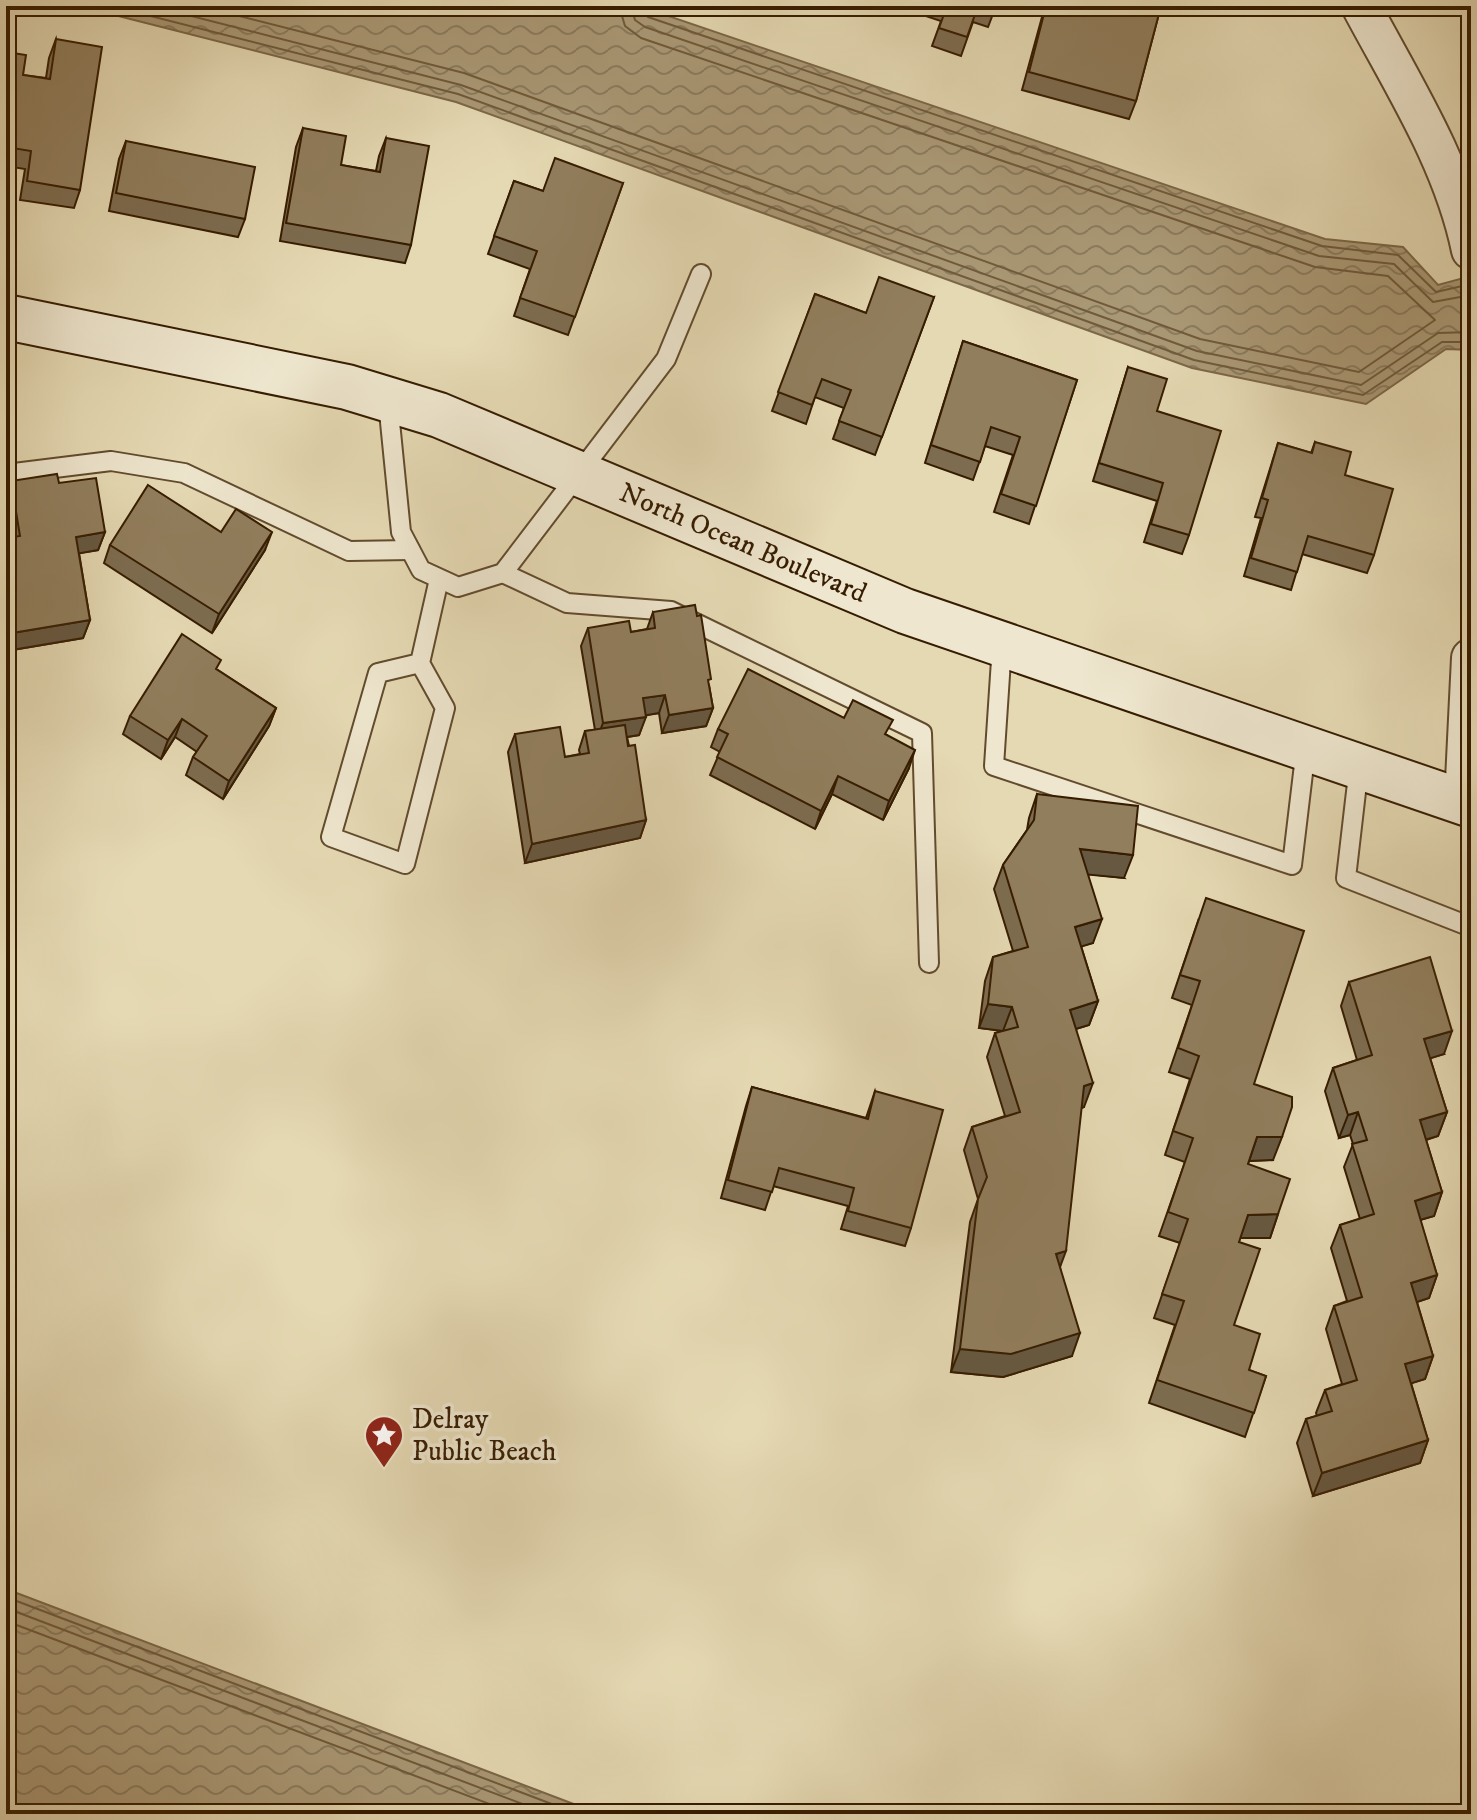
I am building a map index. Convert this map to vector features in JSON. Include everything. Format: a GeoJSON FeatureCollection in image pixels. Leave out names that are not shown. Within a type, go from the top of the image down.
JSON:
{"type":"FeatureCollection","features":[{"type":"Feature","properties":{"kind":"main road","name":"North Ocean Boulevard"},"geometry":{"type":"LineString","coordinates":[[6,317],[347,387],[439,415],[905,611],[1467,803]]}},
{"type":"Feature","properties":{"kind":"street"},"geometry":{"type":"LineString","coordinates":[[1361,6],[1441,158],[1464,218],[1471,250]]}},
{"type":"Feature","properties":{"kind":"street"},"geometry":{"type":"LineString","coordinates":[[1467,803],[1471,658]]}},
{"type":"Feature","properties":{"kind":"lane"},"geometry":{"type":"LineString","coordinates":[[387,399],[401,532],[421,570],[458,587],[503,573],[576,473],[666,359],[701,274]]}},
{"type":"Feature","properties":{"kind":"lane"},"geometry":{"type":"LineString","coordinates":[[6,474],[111,461],[184,473],[349,551],[410,550]]}},
{"type":"Feature","properties":{"kind":"lane"},"geometry":{"type":"LineString","coordinates":[[503,573],[567,603],[671,611],[922,733],[929,963]]}},
{"type":"Feature","properties":{"kind":"lane"},"geometry":{"type":"LineString","coordinates":[[420,663],[378,673],[331,837],[405,864],[445,708],[420,663],[439,579]]}},
{"type":"Feature","properties":{"kind":"lane"},"geometry":{"type":"LineString","coordinates":[[1002,645],[994,766],[1292,865],[1306,748]]}},
{"type":"Feature","properties":{"kind":"lane"},"geometry":{"type":"LineString","coordinates":[[1359,766],[1346,878],[1471,927]]}},
{"type":"Feature","properties":{"kind":"water"},"geometry":{"type":"Polygon","coordinates":[[[79,6],[639,6],[1325,239],[1403,247],[1438,285],[1471,276],[1471,350],[1446,349],[1366,404],[1192,368],[456,102],[79,6]]]}},
{"type":"Feature","properties":{"kind":"water"},"geometry":{"type":"Polygon","coordinates":[[[6,1589],[600,1814],[6,1814],[6,1589]]]}},
{"type":"Feature","properties":{"kind":"building"},"geometry":{"type":"Polygon","coordinates":[[[947,6],[978,6],[967,37],[939,28],[947,6]]]}},
{"type":"Feature","properties":{"kind":"building"},"geometry":{"type":"Polygon","coordinates":[[[1046,6],[1161,6],[1136,101],[1029,72],[1046,6]]]}},
{"type":"Feature","properties":{"kind":"building"},"geometry":{"type":"Polygon","coordinates":[[[56,39],[102,47],[80,190],[27,181],[31,151],[6,147],[6,52],[26,55],[23,75],[50,79],[56,39]]]}},
{"type":"Feature","properties":{"kind":"building"},"geometry":{"type":"Polygon","coordinates":[[[303,128],[346,136],[341,165],[380,172],[386,138],[429,146],[411,245],[286,223],[303,128]]]}},
{"type":"Feature","properties":{"kind":"building"},"geometry":{"type":"Polygon","coordinates":[[[126,141],[255,167],[245,219],[116,193],[126,141]]]}},
{"type":"Feature","properties":{"kind":"building"},"geometry":{"type":"Polygon","coordinates":[[[555,158],[623,183],[575,317],[520,298],[537,251],[494,236],[514,181],[543,191],[555,158]]]}},
{"type":"Feature","properties":{"kind":"building"},"geometry":{"type":"Polygon","coordinates":[[[879,277],[934,297],[882,437],[839,421],[851,390],[822,379],[812,405],[778,392],[815,294],[866,313],[879,277]]]}},
{"type":"Feature","properties":{"kind":"building"},"geometry":{"type":"Polygon","coordinates":[[[963,341],[1077,380],[1036,506],[1001,494],[1020,437],[991,427],[980,462],[931,445],[963,341]]]}},
{"type":"Feature","properties":{"kind":"building"},"geometry":{"type":"Polygon","coordinates":[[[1128,367],[1167,379],[1157,411],[1221,431],[1189,535],[1151,524],[1163,483],[1099,463],[1128,367]]]}},
{"type":"Feature","properties":{"kind":"building"},"geometry":{"type":"Polygon","coordinates":[[[1315,442],[1351,452],[1345,475],[1393,489],[1374,555],[1308,536],[1297,572],[1251,558],[1268,500],[1262,498],[1278,443],[1312,453],[1315,442]]]}},
{"type":"Feature","properties":{"kind":"building"},"geometry":{"type":"Polygon","coordinates":[[[57,474],[59,483],[96,478],[105,532],[76,537],[90,620],[6,634],[6,538],[20,536],[11,481],[57,474]]]}},
{"type":"Feature","properties":{"kind":"building"},"geometry":{"type":"Polygon","coordinates":[[[148,485],[221,532],[236,509],[272,532],[219,614],[110,545],[148,485]]]}},
{"type":"Feature","properties":{"kind":"building"},"geometry":{"type":"Polygon","coordinates":[[[695,605],[697,616],[701,615],[713,708],[669,715],[665,695],[643,698],[646,717],[603,723],[588,628],[629,621],[631,632],[655,628],[653,612],[695,605]]]}},
{"type":"Feature","properties":{"kind":"building"},"geometry":{"type":"Polygon","coordinates":[[[182,634],[221,660],[216,669],[276,708],[229,781],[193,757],[207,736],[182,719],[168,740],[130,716],[182,634]]]}},
{"type":"Feature","properties":{"kind":"building"},"geometry":{"type":"Polygon","coordinates":[[[748,669],[844,718],[853,700],[893,720],[885,734],[915,750],[889,801],[838,776],[821,811],[717,757],[728,734],[718,729],[748,669]]]}},
{"type":"Feature","properties":{"kind":"building"},"geometry":{"type":"Polygon","coordinates":[[[625,725],[628,746],[635,745],[646,820],[532,844],[515,734],[560,727],[565,757],[589,753],[585,731],[625,725]]]}},
{"type":"Feature","properties":{"kind":"building"},"geometry":{"type":"Polygon","coordinates":[[[1037,794],[1138,806],[1133,855],[1080,849],[1102,919],[1075,927],[1098,1001],[1070,1010],[1093,1083],[1084,1086],[1066,1251],[1056,1254],[1080,1333],[1011,1354],[960,1349],[978,1199],[987,1177],[972,1127],[1020,1112],[995,1033],[1018,1027],[1012,1007],[988,1004],[993,957],[1028,947],[1003,865],[1034,820],[1037,794]]]}},
{"type":"Feature","properties":{"kind":"building"},"geometry":{"type":"Polygon","coordinates":[[[1206,898],[1304,931],[1254,1084],[1292,1097],[1292,1107],[1282,1137],[1257,1137],[1248,1164],[1290,1179],[1278,1214],[1248,1215],[1239,1242],[1260,1249],[1234,1325],[1260,1334],[1249,1370],[1266,1376],[1254,1413],[1157,1380],[1184,1301],[1162,1294],[1188,1219],[1168,1212],[1193,1138],[1173,1131],[1199,1056],[1178,1048],[1200,981],[1180,975],[1206,898]]]}},
{"type":"Feature","properties":{"kind":"building"},"geometry":{"type":"Polygon","coordinates":[[[1430,957],[1452,1031],[1424,1039],[1447,1112],[1420,1120],[1442,1192],[1415,1201],[1437,1275],[1411,1283],[1433,1356],[1405,1364],[1428,1440],[1322,1473],[1306,1419],[1332,1411],[1325,1390],[1357,1380],[1334,1306],[1362,1297],[1340,1225],[1374,1214],[1352,1144],[1367,1140],[1358,1112],[1348,1115],[1333,1068],[1372,1055],[1349,982],[1430,957]]]}},
{"type":"Feature","properties":{"kind":"building"},"geometry":{"type":"Polygon","coordinates":[[[752,1087],[868,1119],[875,1091],[943,1110],[911,1228],[848,1211],[854,1188],[779,1168],[772,1192],[728,1180],[752,1087]]]}},
{"type":"Feature","properties":{"kind":"place","name":"Delray Public Beach"},"geometry":{"type":"Point","coordinates":[384,1469]}}]}
